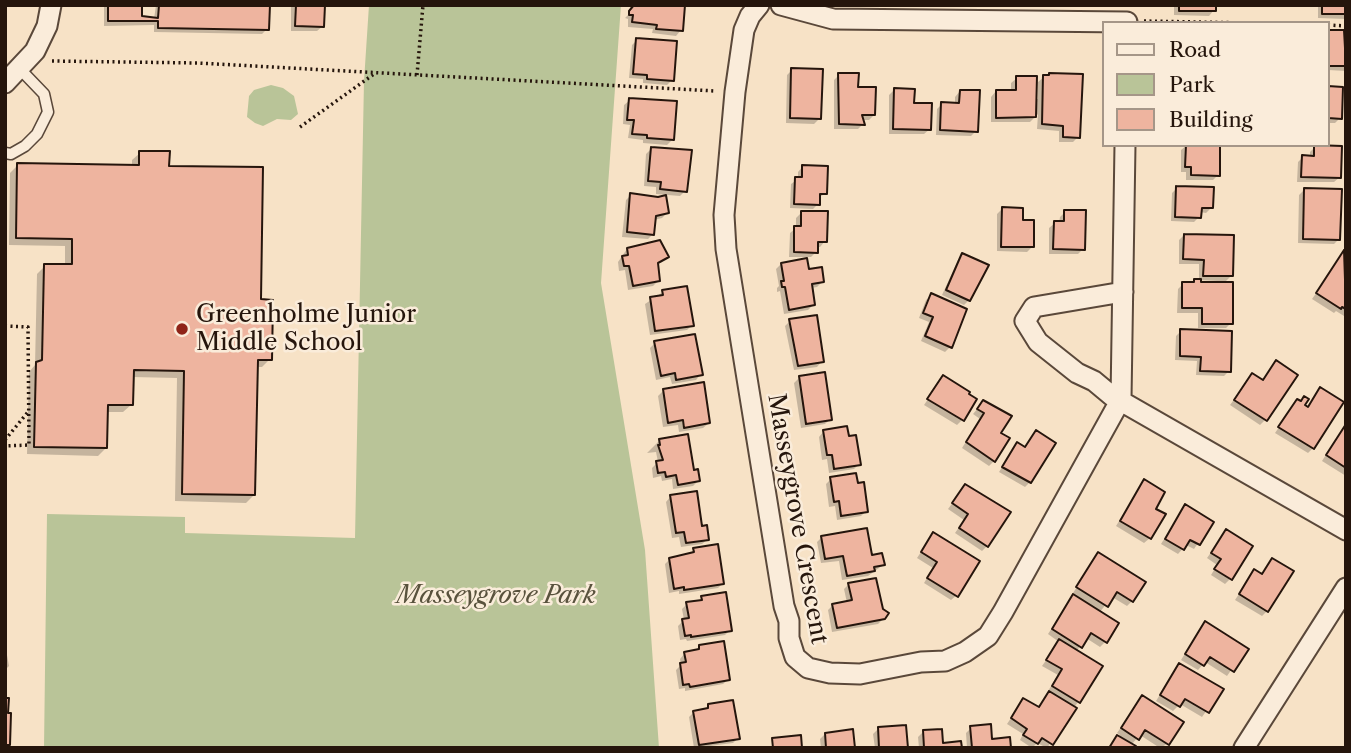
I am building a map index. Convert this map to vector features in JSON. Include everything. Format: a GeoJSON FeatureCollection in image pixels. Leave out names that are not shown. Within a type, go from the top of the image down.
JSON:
{"type":"FeatureCollection","features":[{"type":"Feature","properties":{"kind":"street"},"geometry":{"type":"LineString","coordinates":[[16,71],[35,51],[47,26],[51,5]]}},
{"type":"Feature","properties":{"kind":"street","name":"Masseygrove Crescent"},"geometry":{"type":"LineString","coordinates":[[759,5],[744,30],[735,92],[724,215],[726,249],[784,606],[789,621],[789,638],[795,657],[808,668],[830,673],[860,674],[921,662],[945,661],[965,652],[988,636],[1121,399]]}},
{"type":"Feature","properties":{"kind":"street"},"geometry":{"type":"LineString","coordinates":[[781,5],[833,19],[1102,22]]}},
{"type":"Feature","properties":{"kind":"street"},"geometry":{"type":"LineString","coordinates":[[1121,399],[1125,147]]}},
{"type":"Feature","properties":{"kind":"street"},"geometry":{"type":"LineString","coordinates":[[1123,292],[1034,307],[1025,321],[1038,342],[1077,373],[1346,530]]}},
{"type":"Feature","properties":{"kind":"street"},"geometry":{"type":"LineString","coordinates":[[1244,748],[1345,589]]}},
{"type":"Feature","properties":{"kind":"lane"},"geometry":{"type":"LineString","coordinates":[[5,153],[11,154],[25,146],[37,134],[48,112],[44,94],[16,71]]}},
{"type":"Feature","properties":{"kind":"path"},"geometry":{"type":"LineString","coordinates":[[416,75],[422,5]]}},
{"type":"Feature","properties":{"kind":"path"},"geometry":{"type":"LineString","coordinates":[[1149,21],[1197,21]]}},
{"type":"Feature","properties":{"kind":"path"},"geometry":{"type":"LineString","coordinates":[[16,71],[198,63],[735,92]]}},
{"type":"Feature","properties":{"kind":"path"},"geometry":{"type":"LineString","coordinates":[[300,127],[376,73]]}},
{"type":"Feature","properties":{"kind":"path"},"geometry":{"type":"LineString","coordinates":[[5,326],[28,327],[29,445],[5,443]]}},
{"type":"Feature","properties":{"kind":"path"},"geometry":{"type":"LineString","coordinates":[[5,443],[29,411]]}},
{"type":"Feature","properties":{"kind":"green space","name":"Masseygrove Park"},"geometry":{"type":"Polygon","coordinates":[[[369,5],[621,5],[601,283],[645,550],[659,748],[44,748],[47,514],[185,517],[185,533],[355,538],[364,81],[369,5]]]}},
{"type":"Feature","properties":{"kind":"green space"},"geometry":{"type":"Polygon","coordinates":[[[271,85],[283,88],[294,96],[298,114],[291,120],[277,119],[263,126],[247,117],[249,96],[254,90],[271,85]]]}},
{"type":"Feature","properties":{"kind":"building"},"geometry":{"type":"Polygon","coordinates":[[[108,5],[142,5],[142,16],[158,18],[159,5],[270,5],[269,30],[158,28],[158,21],[108,21],[108,5]]]}},
{"type":"Feature","properties":{"kind":"building"},"geometry":{"type":"Polygon","coordinates":[[[296,5],[325,5],[324,27],[295,26],[296,5]]]}},
{"type":"Feature","properties":{"kind":"building"},"geometry":{"type":"Polygon","coordinates":[[[634,5],[685,5],[683,31],[656,29],[657,25],[632,22],[633,15],[629,15],[629,11],[634,5]]]}},
{"type":"Feature","properties":{"kind":"building"},"geometry":{"type":"Polygon","coordinates":[[[1179,5],[1216,5],[1216,11],[1179,11],[1179,5]]]}},
{"type":"Feature","properties":{"kind":"building"},"geometry":{"type":"Polygon","coordinates":[[[1322,5],[1346,5],[1346,14],[1322,14],[1322,5]]]}},
{"type":"Feature","properties":{"kind":"building"},"geometry":{"type":"Polygon","coordinates":[[[1330,30],[1344,30],[1346,66],[1330,66],[1330,30]]]}},
{"type":"Feature","properties":{"kind":"building"},"geometry":{"type":"Polygon","coordinates":[[[636,38],[677,41],[674,81],[647,79],[647,75],[633,74],[636,38]]]}},
{"type":"Feature","properties":{"kind":"building"},"geometry":{"type":"Polygon","coordinates":[[[791,68],[823,69],[821,119],[790,118],[791,68]]]}},
{"type":"Feature","properties":{"kind":"building"},"geometry":{"type":"Polygon","coordinates":[[[838,73],[859,73],[858,87],[876,87],[875,115],[862,115],[865,125],[839,124],[838,73]]]}},
{"type":"Feature","properties":{"kind":"building"},"geometry":{"type":"Polygon","coordinates":[[[1083,74],[1080,138],[1063,137],[1063,126],[1042,124],[1043,75],[1083,74]]]}},
{"type":"Feature","properties":{"kind":"building"},"geometry":{"type":"Polygon","coordinates":[[[1016,76],[1037,76],[1036,117],[996,118],[996,90],[1016,90],[1016,76]]]}},
{"type":"Feature","properties":{"kind":"building"},"geometry":{"type":"Polygon","coordinates":[[[1330,86],[1343,87],[1342,119],[1330,118],[1330,86]]]}},
{"type":"Feature","properties":{"kind":"building"},"geometry":{"type":"Polygon","coordinates":[[[894,88],[915,89],[914,103],[932,103],[931,130],[893,129],[894,88]]]}},
{"type":"Feature","properties":{"kind":"building"},"geometry":{"type":"Polygon","coordinates":[[[960,90],[980,90],[978,132],[940,130],[941,102],[959,103],[960,90]]]}},
{"type":"Feature","properties":{"kind":"building"},"geometry":{"type":"Polygon","coordinates":[[[629,98],[677,101],[674,140],[632,134],[634,120],[627,120],[629,98]]]}},
{"type":"Feature","properties":{"kind":"building"},"geometry":{"type":"Polygon","coordinates":[[[1342,146],[1341,178],[1301,177],[1302,155],[1314,156],[1314,147],[1342,146]]]}},
{"type":"Feature","properties":{"kind":"building"},"geometry":{"type":"Polygon","coordinates":[[[651,147],[692,150],[687,192],[660,189],[661,182],[648,181],[651,147]]]}},
{"type":"Feature","properties":{"kind":"building"},"geometry":{"type":"Polygon","coordinates":[[[1186,147],[1220,147],[1220,176],[1191,175],[1191,167],[1185,167],[1186,147]]]}},
{"type":"Feature","properties":{"kind":"building"},"geometry":{"type":"Polygon","coordinates":[[[139,151],[170,151],[169,166],[263,167],[261,299],[273,300],[272,360],[258,360],[255,495],[182,494],[184,371],[134,370],[133,405],[108,405],[107,448],[34,447],[36,362],[42,360],[44,264],[72,264],[72,239],[16,238],[17,163],[139,165],[139,151]]]}},
{"type":"Feature","properties":{"kind":"building"},"geometry":{"type":"Polygon","coordinates":[[[802,165],[828,166],[827,194],[820,194],[820,205],[794,204],[795,177],[802,177],[802,165]]]}},
{"type":"Feature","properties":{"kind":"building"},"geometry":{"type":"Polygon","coordinates":[[[1176,186],[1214,187],[1213,208],[1202,208],[1201,218],[1175,217],[1176,186]]]}},
{"type":"Feature","properties":{"kind":"building"},"geometry":{"type":"Polygon","coordinates":[[[1304,188],[1342,189],[1340,240],[1303,239],[1304,188]]]}},
{"type":"Feature","properties":{"kind":"building"},"geometry":{"type":"Polygon","coordinates":[[[630,193],[658,197],[666,195],[669,213],[656,216],[654,235],[627,232],[630,193]]]}},
{"type":"Feature","properties":{"kind":"building"},"geometry":{"type":"Polygon","coordinates":[[[1002,207],[1023,208],[1023,220],[1034,220],[1034,247],[1001,247],[1002,207]]]}},
{"type":"Feature","properties":{"kind":"building"},"geometry":{"type":"Polygon","coordinates":[[[1064,210],[1086,210],[1085,250],[1053,249],[1054,221],[1064,221],[1064,210]]]}},
{"type":"Feature","properties":{"kind":"building"},"geometry":{"type":"Polygon","coordinates":[[[801,211],[828,211],[827,242],[818,242],[818,253],[794,252],[794,226],[801,226],[801,211]]]}},
{"type":"Feature","properties":{"kind":"building"},"geometry":{"type":"Polygon","coordinates":[[[1184,234],[1234,235],[1233,276],[1203,276],[1204,260],[1183,259],[1184,234]]]}},
{"type":"Feature","properties":{"kind":"building"},"geometry":{"type":"Polygon","coordinates":[[[660,240],[669,257],[658,263],[660,281],[633,286],[629,266],[624,266],[622,256],[628,255],[627,248],[660,240]]]}},
{"type":"Feature","properties":{"kind":"building"},"geometry":{"type":"Polygon","coordinates":[[[1344,250],[1346,309],[1341,309],[1316,293],[1344,250]]]}},
{"type":"Feature","properties":{"kind":"building"},"geometry":{"type":"Polygon","coordinates":[[[962,253],[989,265],[970,301],[946,290],[962,253]]]}},
{"type":"Feature","properties":{"kind":"building"},"geometry":{"type":"Polygon","coordinates":[[[807,258],[809,269],[822,267],[824,282],[812,284],[815,305],[789,310],[785,287],[782,287],[781,281],[784,281],[781,263],[807,258]]]}},
{"type":"Feature","properties":{"kind":"building"},"geometry":{"type":"Polygon","coordinates":[[[1194,279],[1201,279],[1201,282],[1233,282],[1233,324],[1202,324],[1202,308],[1182,308],[1182,282],[1194,282],[1194,279]]]}},
{"type":"Feature","properties":{"kind":"building"},"geometry":{"type":"Polygon","coordinates":[[[687,286],[694,326],[655,331],[650,297],[663,295],[662,290],[687,286]]]}},
{"type":"Feature","properties":{"kind":"building"},"geometry":{"type":"Polygon","coordinates":[[[931,293],[967,309],[952,348],[925,336],[933,317],[923,313],[931,293]]]}},
{"type":"Feature","properties":{"kind":"building"},"geometry":{"type":"Polygon","coordinates":[[[817,315],[824,362],[798,366],[789,319],[817,315]]]}},
{"type":"Feature","properties":{"kind":"building"},"geometry":{"type":"Polygon","coordinates":[[[1180,329],[1232,331],[1231,372],[1200,371],[1201,357],[1180,356],[1180,329]]]}},
{"type":"Feature","properties":{"kind":"building"},"geometry":{"type":"Polygon","coordinates":[[[695,334],[703,375],[676,380],[675,373],[661,376],[654,341],[695,334]]]}},
{"type":"Feature","properties":{"kind":"building"},"geometry":{"type":"Polygon","coordinates":[[[1276,360],[1298,375],[1267,421],[1234,400],[1252,373],[1263,380],[1276,360]]]}},
{"type":"Feature","properties":{"kind":"building"},"geometry":{"type":"Polygon","coordinates":[[[825,372],[832,420],[806,424],[799,376],[825,372]]]}},
{"type":"Feature","properties":{"kind":"building"},"geometry":{"type":"Polygon","coordinates":[[[943,375],[977,399],[964,421],[927,399],[943,375]]]}},
{"type":"Feature","properties":{"kind":"building"},"geometry":{"type":"Polygon","coordinates":[[[704,382],[710,423],[684,428],[683,420],[668,423],[663,389],[704,382]]]}},
{"type":"Feature","properties":{"kind":"building"},"geometry":{"type":"Polygon","coordinates":[[[1320,387],[1344,402],[1314,449],[1278,427],[1297,399],[1301,401],[1304,396],[1309,399],[1305,405],[1308,407],[1320,387]]]}},
{"type":"Feature","properties":{"kind":"building"},"geometry":{"type":"Polygon","coordinates":[[[983,400],[1012,416],[1001,433],[1010,438],[995,462],[966,442],[984,413],[977,409],[983,400]]]}},
{"type":"Feature","properties":{"kind":"building"},"geometry":{"type":"Polygon","coordinates":[[[1346,424],[1346,468],[1326,455],[1346,424]]]}},
{"type":"Feature","properties":{"kind":"building"},"geometry":{"type":"Polygon","coordinates":[[[847,426],[849,436],[856,435],[861,465],[834,469],[832,455],[827,455],[823,430],[847,426]]]}},
{"type":"Feature","properties":{"kind":"building"},"geometry":{"type":"Polygon","coordinates":[[[1036,430],[1056,443],[1031,483],[1002,467],[1017,442],[1025,447],[1036,430]]]}},
{"type":"Feature","properties":{"kind":"building"},"geometry":{"type":"Polygon","coordinates":[[[688,434],[694,470],[698,469],[700,481],[678,485],[676,475],[666,477],[665,472],[658,473],[656,461],[663,460],[658,445],[659,439],[688,434]]]}},
{"type":"Feature","properties":{"kind":"building"},"geometry":{"type":"Polygon","coordinates":[[[856,473],[858,483],[864,482],[868,512],[841,516],[839,501],[834,502],[830,477],[856,473]]]}},
{"type":"Feature","properties":{"kind":"building"},"geometry":{"type":"Polygon","coordinates":[[[1144,479],[1165,492],[1156,509],[1166,514],[1151,539],[1120,521],[1144,479]]]}},
{"type":"Feature","properties":{"kind":"building"},"geometry":{"type":"Polygon","coordinates":[[[965,484],[1011,512],[988,547],[959,528],[968,514],[952,503],[965,484]]]}},
{"type":"Feature","properties":{"kind":"building"},"geometry":{"type":"Polygon","coordinates":[[[697,491],[702,526],[707,525],[709,540],[686,543],[684,532],[676,533],[670,495],[697,491]]]}},
{"type":"Feature","properties":{"kind":"building"},"geometry":{"type":"Polygon","coordinates":[[[1185,504],[1214,522],[1200,545],[1190,540],[1184,550],[1165,539],[1185,504]]]}},
{"type":"Feature","properties":{"kind":"building"},"geometry":{"type":"Polygon","coordinates":[[[867,528],[872,555],[882,553],[885,565],[874,567],[875,571],[847,576],[843,556],[825,559],[821,536],[867,528]]]}},
{"type":"Feature","properties":{"kind":"building"},"geometry":{"type":"Polygon","coordinates":[[[1226,529],[1253,546],[1232,580],[1214,569],[1221,559],[1211,553],[1226,529]]]}},
{"type":"Feature","properties":{"kind":"building"},"geometry":{"type":"Polygon","coordinates":[[[933,532],[980,561],[958,597],[927,578],[937,562],[921,552],[933,532]]]}},
{"type":"Feature","properties":{"kind":"building"},"geometry":{"type":"Polygon","coordinates":[[[718,544],[724,584],[674,589],[669,558],[694,552],[693,548],[718,544]]]}},
{"type":"Feature","properties":{"kind":"building"},"geometry":{"type":"Polygon","coordinates":[[[1098,552],[1146,582],[1133,602],[1117,592],[1108,607],[1076,587],[1098,552]]]}},
{"type":"Feature","properties":{"kind":"building"},"geometry":{"type":"Polygon","coordinates":[[[1272,558],[1294,571],[1268,612],[1239,594],[1254,569],[1262,574],[1272,558]]]}},
{"type":"Feature","properties":{"kind":"building"},"geometry":{"type":"Polygon","coordinates":[[[876,578],[883,609],[889,613],[885,619],[837,628],[832,604],[852,600],[848,583],[876,578]]]}},
{"type":"Feature","properties":{"kind":"building"},"geometry":{"type":"Polygon","coordinates":[[[726,592],[732,631],[685,636],[682,619],[689,618],[686,602],[702,600],[701,596],[726,592]]]}},
{"type":"Feature","properties":{"kind":"building"},"geometry":{"type":"Polygon","coordinates":[[[1073,594],[1119,623],[1107,643],[1091,633],[1082,648],[1052,629],[1073,594]]]}},
{"type":"Feature","properties":{"kind":"building"},"geometry":{"type":"Polygon","coordinates":[[[1205,621],[1249,649],[1234,672],[1210,657],[1204,666],[1185,654],[1205,621]]]}},
{"type":"Feature","properties":{"kind":"building"},"geometry":{"type":"Polygon","coordinates":[[[1059,639],[1103,666],[1080,703],[1052,686],[1062,669],[1046,660],[1059,639]]]}},
{"type":"Feature","properties":{"kind":"building"},"geometry":{"type":"Polygon","coordinates":[[[724,641],[730,680],[690,687],[689,684],[683,685],[680,663],[686,662],[684,652],[699,649],[699,645],[724,641]]]}},
{"type":"Feature","properties":{"kind":"building"},"geometry":{"type":"Polygon","coordinates":[[[1179,663],[1224,689],[1209,713],[1185,699],[1180,707],[1160,695],[1179,663]]]}},
{"type":"Feature","properties":{"kind":"building"},"geometry":{"type":"Polygon","coordinates":[[[1049,691],[1077,708],[1053,745],[1042,738],[1038,744],[1023,735],[1027,729],[1011,718],[1023,698],[1039,707],[1049,691]]]}},
{"type":"Feature","properties":{"kind":"building"},"geometry":{"type":"Polygon","coordinates":[[[1142,695],[1184,722],[1169,745],[1145,730],[1139,740],[1121,728],[1142,695]]]}},
{"type":"Feature","properties":{"kind":"building"},"geometry":{"type":"Polygon","coordinates":[[[5,698],[9,698],[8,713],[11,713],[10,745],[5,745],[5,698]]]}},
{"type":"Feature","properties":{"kind":"building"},"geometry":{"type":"Polygon","coordinates":[[[733,700],[740,739],[699,745],[693,711],[708,708],[708,704],[733,700]]]}},
{"type":"Feature","properties":{"kind":"building"},"geometry":{"type":"Polygon","coordinates":[[[991,724],[992,739],[1010,737],[1011,748],[972,748],[970,726],[991,724]]]}},
{"type":"Feature","properties":{"kind":"building"},"geometry":{"type":"Polygon","coordinates":[[[906,725],[908,748],[879,748],[878,727],[906,725]]]}},
{"type":"Feature","properties":{"kind":"building"},"geometry":{"type":"Polygon","coordinates":[[[853,729],[855,748],[826,748],[825,733],[853,729]]]}},
{"type":"Feature","properties":{"kind":"building"},"geometry":{"type":"Polygon","coordinates":[[[942,729],[943,743],[961,741],[962,748],[924,748],[923,730],[942,729]]]}},
{"type":"Feature","properties":{"kind":"building"},"geometry":{"type":"Polygon","coordinates":[[[801,735],[802,748],[773,748],[772,738],[801,735]]]}},
{"type":"Feature","properties":{"kind":"building"},"geometry":{"type":"Polygon","coordinates":[[[1117,735],[1136,746],[1135,748],[1109,748],[1117,735]]]}},
{"type":"Feature","properties":{"kind":"place","name":"Greenholme Junior Middle School"},"geometry":{"type":"Point","coordinates":[182,329]}}]}
